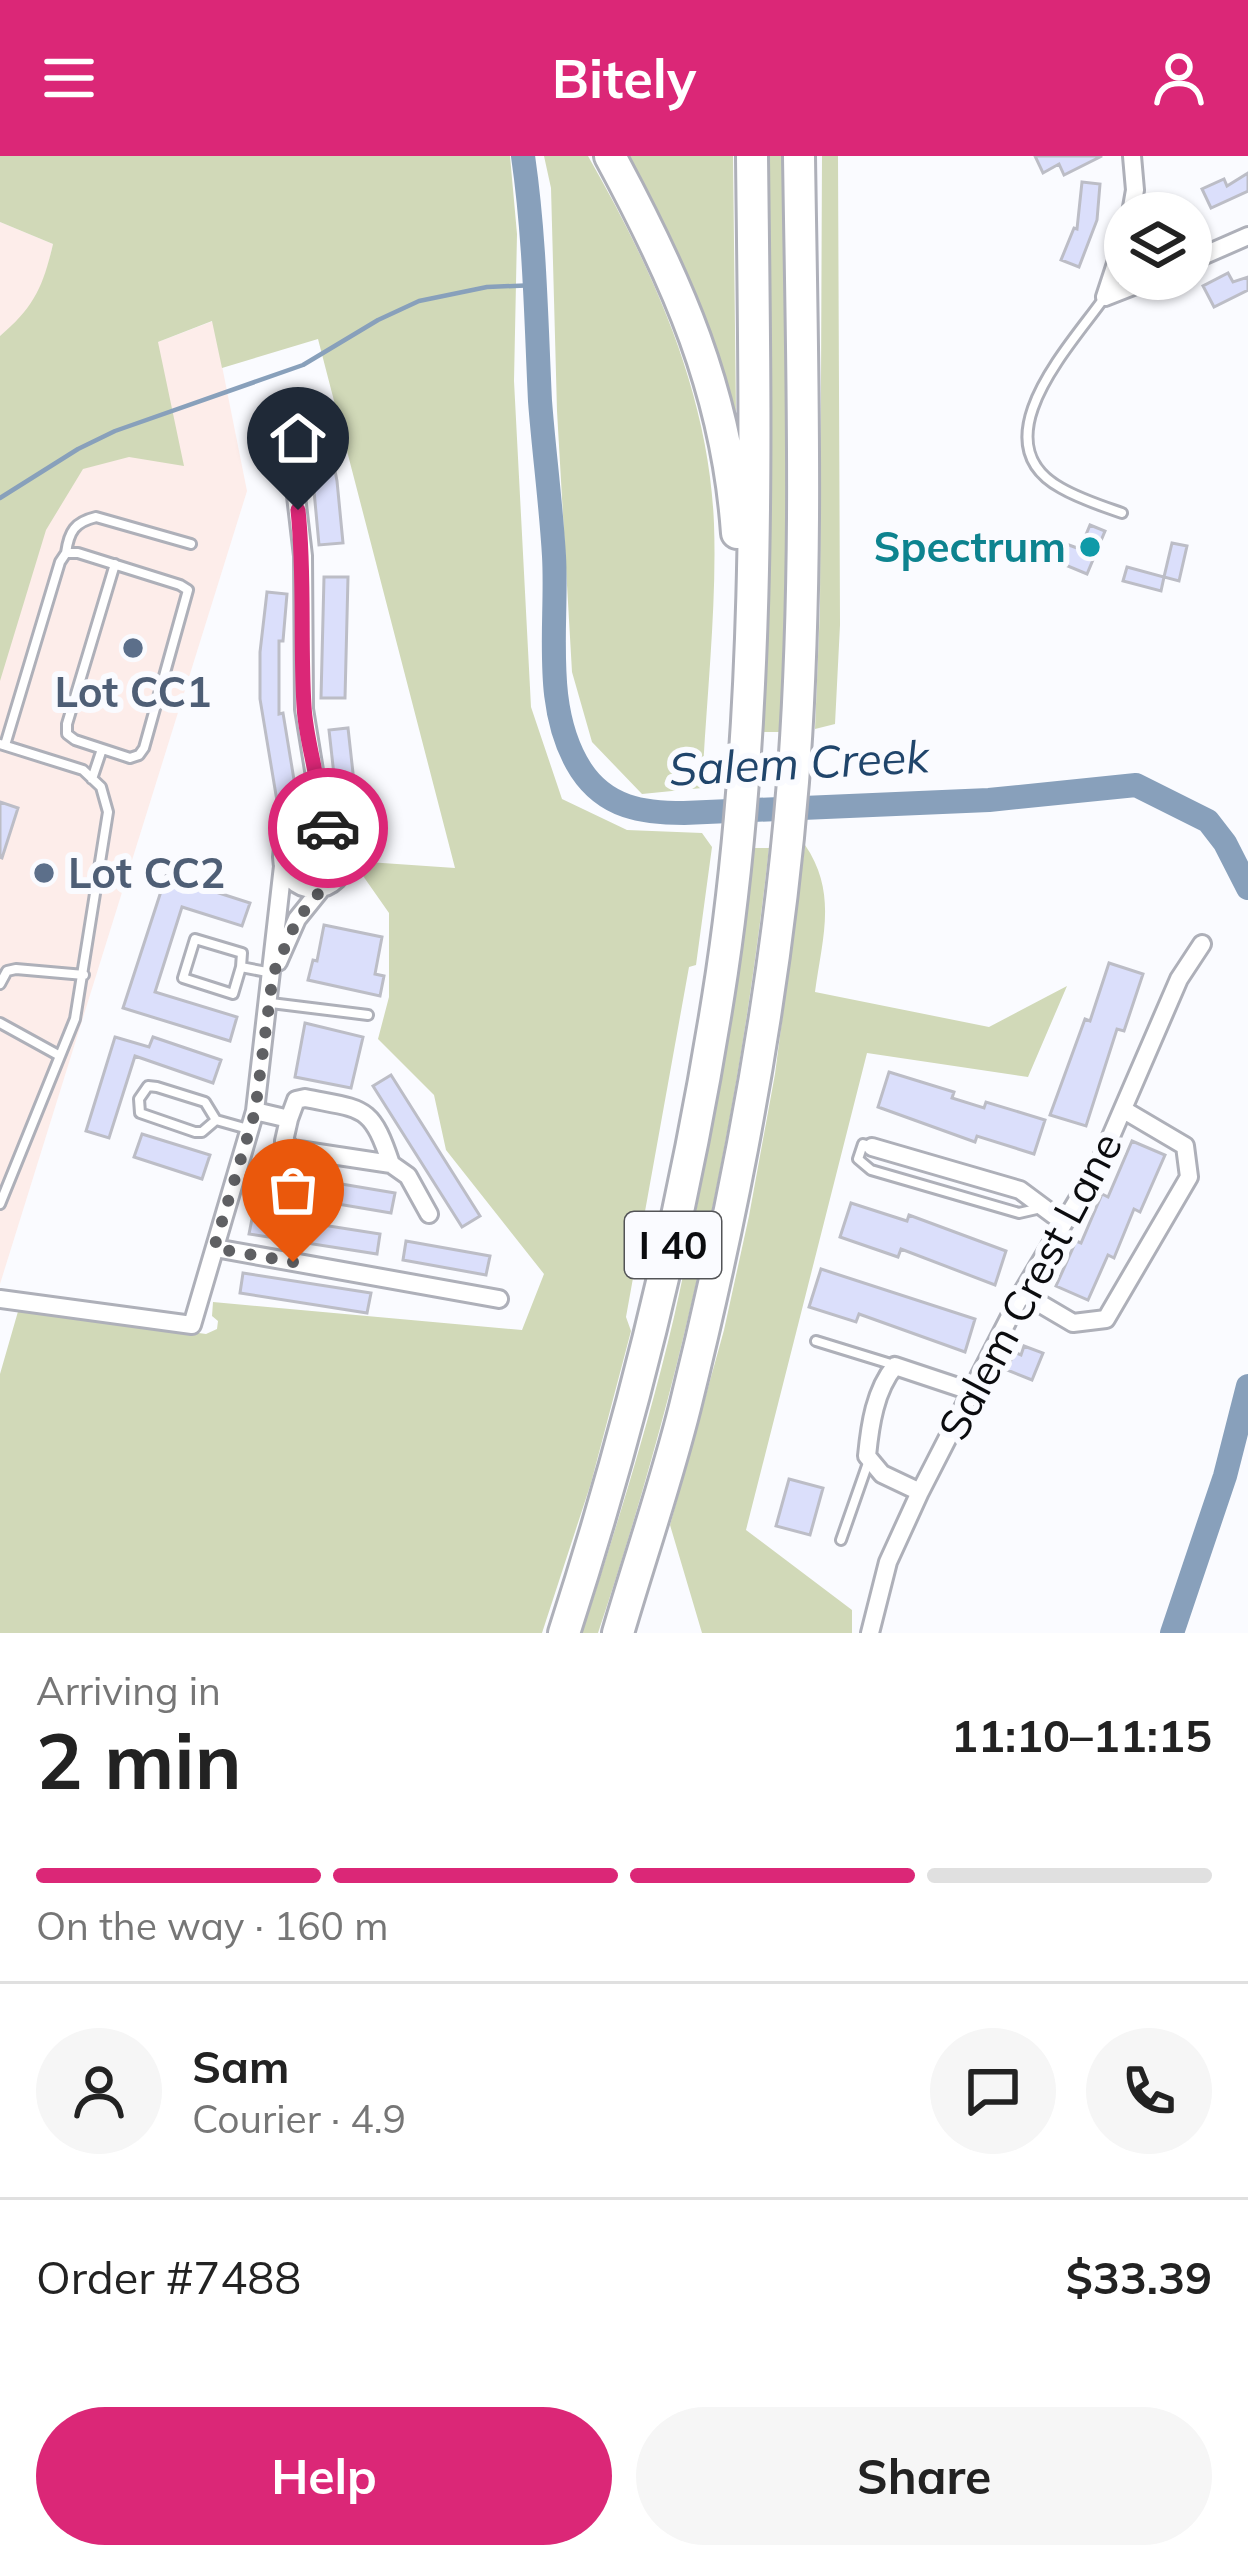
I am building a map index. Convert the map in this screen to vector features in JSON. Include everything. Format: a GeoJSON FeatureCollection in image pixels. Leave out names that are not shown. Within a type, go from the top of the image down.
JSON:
{"type":"FeatureCollection","features":[{"type":"Feature","properties":{"kind":"highway"},"geometry":{"type":"LineString","coordinates":[[610,156],[678,288],[722,422],[738,541],[735,691],[744,733]]}},
{"type":"Feature","properties":{"kind":"highway","name":"I 40"},"geometry":{"type":"LineString","coordinates":[[564,1633],[603,1512],[675,1237],[722,969],[744,733],[755,442],[752,156]]}},
{"type":"Feature","properties":{"kind":"highway","name":"I 40"},"geometry":{"type":"LineString","coordinates":[[617,1633],[684,1411],[740,1168],[778,925],[796,730],[804,511],[799,156]]}},
{"type":"Feature","properties":{"kind":"street"},"geometry":{"type":"LineString","coordinates":[[1132,156],[1135,192]]}},
{"type":"Feature","properties":{"kind":"street"},"geometry":{"type":"LineString","coordinates":[[1212,252],[1248,236]]}},
{"type":"Feature","properties":{"kind":"street"},"geometry":{"type":"LineString","coordinates":[[286,418],[303,556],[304,709],[319,825]]}},
{"type":"Feature","properties":{"kind":"street"},"geometry":{"type":"LineString","coordinates":[[0,1299],[192,1325],[252,1121],[273,974],[284,844],[298,829],[319,825],[338,835],[346,855],[340,876],[322,889],[297,920],[273,974]]}},
{"type":"Feature","properties":{"kind":"street"},"geometry":{"type":"LineString","coordinates":[[283,866],[294,882],[322,889]]}},
{"type":"Feature","properties":{"kind":"street","name":"Salem Crest Lane"},"geometry":{"type":"LineString","coordinates":[[870,1633],[888,1562],[920,1492],[1022,1293],[1099,1164],[1179,980],[1202,944]]}},
{"type":"Feature","properties":{"kind":"street"},"geometry":{"type":"LineString","coordinates":[[391,1164],[363,1109],[296,1100],[284,1141],[292,1149],[391,1164],[408,1176],[429,1214]]}},
{"type":"Feature","properties":{"kind":"street"},"geometry":{"type":"LineString","coordinates":[[1022,1293],[1073,1323],[1106,1319],[1190,1177],[1186,1146],[1124,1110]]}},
{"type":"Feature","properties":{"kind":"street"},"geometry":{"type":"LineString","coordinates":[[252,1121],[290,1119]]}},
{"type":"Feature","properties":{"kind":"street"},"geometry":{"type":"LineString","coordinates":[[872,1147],[1020,1190],[1063,1222]]}},
{"type":"Feature","properties":{"kind":"street"},"geometry":{"type":"LineString","coordinates":[[214,1248],[499,1299]]}},
{"type":"Feature","properties":{"kind":"street"},"geometry":{"type":"LineString","coordinates":[[920,1492],[881,1474],[869,1458],[870,1424],[886,1376],[895,1366],[970,1391]]}},
{"type":"Feature","properties":{"kind":"lane"},"geometry":{"type":"LineString","coordinates":[[1104,298],[1048,379],[1028,418],[1026,435],[1040,472],[1058,487],[1122,513]]}},
{"type":"Feature","properties":{"kind":"lane"},"geometry":{"type":"LineString","coordinates":[[0,1204],[75,1019],[108,812],[101,787],[83,770],[3,744],[71,529],[80,520],[96,517],[191,544]]}},
{"type":"Feature","properties":{"kind":"lane"},"geometry":{"type":"LineString","coordinates":[[67,553],[116,564],[188,590],[144,748],[130,758],[67,734],[116,564]]}},
{"type":"Feature","properties":{"kind":"lane"},"geometry":{"type":"LineString","coordinates":[[92,779],[102,748]]}},
{"type":"Feature","properties":{"kind":"lane"},"geometry":{"type":"LineString","coordinates":[[195,939],[242,953],[241,967],[233,994],[183,978],[195,939]]}},
{"type":"Feature","properties":{"kind":"lane"},"geometry":{"type":"LineString","coordinates":[[241,967],[273,974]]}},
{"type":"Feature","properties":{"kind":"lane"},"geometry":{"type":"LineString","coordinates":[[0,984],[7,971],[16,969],[84,975]]}},
{"type":"Feature","properties":{"kind":"lane"},"geometry":{"type":"LineString","coordinates":[[269,1003],[368,1015]]}},
{"type":"Feature","properties":{"kind":"lane"},"geometry":{"type":"LineString","coordinates":[[0,1023],[60,1055]]}},
{"type":"Feature","properties":{"kind":"lane"},"geometry":{"type":"LineString","coordinates":[[216,1120],[210,1105],[157,1087],[148,1086],[139,1099],[140,1113],[196,1132],[216,1120],[252,1121]]}},
{"type":"Feature","properties":{"kind":"lane"},"geometry":{"type":"LineString","coordinates":[[816,1342],[895,1366]]}},
{"type":"Feature","properties":{"kind":"lane"},"geometry":{"type":"LineString","coordinates":[[841,1540],[869,1458]]}},
{"type":"Feature","properties":{"kind":"shaded area"},"geometry":{"type":"Polygon","coordinates":[[[0,222],[53,244],[43,287],[20,319],[0,336],[0,222]]]}},
{"type":"Feature","properties":{"kind":"shaded area"},"geometry":{"type":"Polygon","coordinates":[[[213,321],[247,491],[0,1284],[0,413],[213,321]]]}},
{"type":"Feature","properties":{"kind":"green space"},"geometry":{"type":"Polygon","coordinates":[[[0,156],[510,156],[517,234],[514,381],[531,707],[562,799],[627,830],[702,833],[712,847],[696,965],[689,967],[626,1317],[631,1331],[591,1483],[542,1633],[0,1633],[0,1374],[19,1308],[206,1334],[217,1329],[213,1302],[522,1330],[544,1274],[446,1150],[434,1095],[378,1039],[389,997],[389,913],[361,873],[368,862],[455,868],[318,339],[222,368],[212,321],[158,342],[184,466],[129,457],[83,469],[46,530],[0,681],[0,336],[36,295],[53,244],[0,222],[0,156]]]}},
{"type":"Feature","properties":{"kind":"green space"},"geometry":{"type":"Polygon","coordinates":[[[544,156],[588,156],[655,287],[701,427],[710,475],[715,556],[702,788],[642,794],[592,742],[572,672],[557,411],[551,188],[544,156]]]}},
{"type":"Feature","properties":{"kind":"green space"},"geometry":{"type":"Polygon","coordinates":[[[620,156],[733,156],[736,415],[728,414],[620,156]]]}},
{"type":"Feature","properties":{"kind":"green space"},"geometry":{"type":"Polygon","coordinates":[[[766,156],[783,156],[787,516],[779,732],[763,732],[771,469],[766,156]]]}},
{"type":"Feature","properties":{"kind":"green space"},"geometry":{"type":"Polygon","coordinates":[[[822,156],[838,156],[840,625],[835,724],[815,729],[820,608],[822,156]]]}},
{"type":"Feature","properties":{"kind":"green space"},"geometry":{"type":"Polygon","coordinates":[[[805,845],[825,899],[815,992],[989,1027],[1067,986],[1028,1077],[867,1053],[746,1530],[852,1610],[852,1633],[702,1633],[670,1525],[724,1330],[749,1216],[775,1074],[805,845]]]}},
{"type":"Feature","properties":{"kind":"green space"},"geometry":{"type":"Polygon","coordinates":[[[754,848],[769,848],[757,948],[704,1245],[629,1537],[598,1633],[582,1633],[654,1396],[687,1259],[754,848]]]}},
{"type":"Feature","properties":{"kind":"building"},"geometry":{"type":"Polygon","coordinates":[[[1035,156],[1102,156],[1064,175],[1059,164],[1043,173],[1035,156]]]}},
{"type":"Feature","properties":{"kind":"building"},"geometry":{"type":"Polygon","coordinates":[[[1248,173],[1248,191],[1212,208],[1212,192],[1202,189],[1224,179],[1227,186],[1248,173]]]}},
{"type":"Feature","properties":{"kind":"building"},"geometry":{"type":"Polygon","coordinates":[[[1082,182],[1100,184],[1097,220],[1079,267],[1061,260],[1077,229],[1082,182]]]}},
{"type":"Feature","properties":{"kind":"building"},"geometry":{"type":"Polygon","coordinates":[[[1228,273],[1233,282],[1248,277],[1248,290],[1214,307],[1212,281],[1228,273]]]}},
{"type":"Feature","properties":{"kind":"building"},"geometry":{"type":"Polygon","coordinates":[[[322,404],[343,543],[319,545],[312,469],[299,408],[322,404]]]}},
{"type":"Feature","properties":{"kind":"building","name":"Spectrum"},"geometry":{"type":"Polygon","coordinates":[[[1090,525],[1105,531],[1087,574],[1058,562],[1066,544],[1080,549],[1090,525]]]}},
{"type":"Feature","properties":{"kind":"building"},"geometry":{"type":"Polygon","coordinates":[[[1172,543],[1187,546],[1179,581],[1164,577],[1172,543]]]}},
{"type":"Feature","properties":{"kind":"building"},"geometry":{"type":"Polygon","coordinates":[[[1127,567],[1164,577],[1161,591],[1123,581],[1127,567]]]}},
{"type":"Feature","properties":{"kind":"building"},"geometry":{"type":"Polygon","coordinates":[[[324,577],[348,577],[345,698],[321,698],[324,577]]]}},
{"type":"Feature","properties":{"kind":"building"},"geometry":{"type":"Polygon","coordinates":[[[267,592],[287,594],[283,641],[279,641],[279,714],[283,713],[297,798],[277,801],[260,699],[267,592]]]}},
{"type":"Feature","properties":{"kind":"building"},"geometry":{"type":"Polygon","coordinates":[[[348,728],[356,800],[337,802],[329,730],[348,728]]]}},
{"type":"Feature","properties":{"kind":"building"},"geometry":{"type":"Polygon","coordinates":[[[0,802],[18,808],[2,858],[0,857],[0,802]]]}},
{"type":"Feature","properties":{"kind":"building"},"geometry":{"type":"Polygon","coordinates":[[[166,876],[250,903],[242,926],[182,907],[155,992],[237,1017],[230,1041],[123,1008],[166,876]]]}},
{"type":"Feature","properties":{"kind":"building"},"geometry":{"type":"Polygon","coordinates":[[[324,925],[382,937],[375,974],[384,976],[380,996],[308,980],[324,925]]]}},
{"type":"Feature","properties":{"kind":"building"},"geometry":{"type":"Polygon","coordinates":[[[1109,963],[1143,974],[1124,1031],[1117,1029],[1086,1126],[1050,1115],[1109,963]]]}},
{"type":"Feature","properties":{"kind":"building"},"geometry":{"type":"Polygon","coordinates":[[[305,1023],[363,1037],[351,1088],[295,1077],[305,1023]]]}},
{"type":"Feature","properties":{"kind":"building"},"geometry":{"type":"Polygon","coordinates":[[[115,1037],[149,1047],[153,1037],[221,1060],[213,1083],[135,1056],[109,1138],[86,1131],[115,1037]]]}},
{"type":"Feature","properties":{"kind":"building"},"geometry":{"type":"Polygon","coordinates":[[[889,1072],[954,1092],[952,1098],[984,1108],[986,1102],[1045,1120],[1034,1154],[977,1136],[975,1142],[878,1107],[889,1072]]]}},
{"type":"Feature","properties":{"kind":"building"},"geometry":{"type":"Polygon","coordinates":[[[391,1075],[480,1216],[462,1227],[373,1086],[391,1075]]]}},
{"type":"Feature","properties":{"kind":"building"},"geometry":{"type":"Polygon","coordinates":[[[142,1134],[210,1155],[202,1179],[134,1157],[142,1134]]]}},
{"type":"Feature","properties":{"kind":"building"},"geometry":{"type":"Polygon","coordinates":[[[1132,1141],[1165,1155],[1140,1212],[1134,1209],[1114,1258],[1108,1255],[1088,1300],[1056,1286],[1102,1194],[1108,1197],[1132,1141]]]}},
{"type":"Feature","properties":{"kind":"building"},"geometry":{"type":"Polygon","coordinates":[[[270,1172],[395,1193],[391,1213],[267,1192],[270,1172]]]}},
{"type":"Feature","properties":{"kind":"building"},"geometry":{"type":"Polygon","coordinates":[[[851,1203],[907,1221],[909,1215],[1006,1251],[995,1285],[901,1249],[898,1257],[840,1237],[851,1203]]]}},
{"type":"Feature","properties":{"kind":"building"},"geometry":{"type":"Polygon","coordinates":[[[253,1214],[380,1234],[377,1254],[249,1234],[253,1214]]]}},
{"type":"Feature","properties":{"kind":"building"},"geometry":{"type":"Polygon","coordinates":[[[406,1241],[490,1256],[486,1275],[403,1260],[406,1241]]]}},
{"type":"Feature","properties":{"kind":"building"},"geometry":{"type":"Polygon","coordinates":[[[821,1269],[975,1319],[965,1352],[859,1314],[856,1322],[809,1307],[821,1269]]]}},
{"type":"Feature","properties":{"kind":"building"},"geometry":{"type":"Polygon","coordinates":[[[243,1273],[371,1293],[367,1313],[240,1293],[243,1273]]]}},
{"type":"Feature","properties":{"kind":"building"},"geometry":{"type":"Polygon","coordinates":[[[1024,1346],[1043,1353],[1032,1380],[1007,1370],[1014,1352],[1021,1355],[1024,1346]]]}},
{"type":"Feature","properties":{"kind":"building"},"geometry":{"type":"Polygon","coordinates":[[[789,1479],[823,1488],[810,1535],[776,1526],[789,1479]]]}},
{"type":"Feature","properties":{"kind":"waterway","name":"Salem Creek"},"geometry":{"type":"LineString","coordinates":[[523,156],[554,556],[556,693],[569,746],[591,783],[626,806],[684,813],[989,800],[1136,785],[1208,821],[1248,888]]}},
{"type":"Feature","properties":{"kind":"waterway"},"geometry":{"type":"LineString","coordinates":[[0,498],[115,431],[303,365],[419,301],[487,287],[537,285]]}},
{"type":"Feature","properties":{"kind":"waterway","name":"Salem Creek"},"geometry":{"type":"LineString","coordinates":[[1172,1633],[1225,1476],[1248,1386]]}},
{"type":"Feature","properties":{"kind":"way so far"},"geometry":{"type":"LineString","coordinates":[[293,1262],[214,1248],[255,1112],[273,974],[297,920],[345,866],[344,844],[328,828]]}},
{"type":"Feature","properties":{"kind":"place","name":"Spectrum"},"geometry":{"type":"Point","coordinates":[1090,547]}},
{"type":"Feature","properties":{"kind":"place","name":"Lot CC1"},"geometry":{"type":"Point","coordinates":[133,648]}},
{"type":"Feature","properties":{"kind":"place","name":"Lot CC2"},"geometry":{"type":"Point","coordinates":[44,873]}},
{"type":"Feature","properties":{"kind":"route"},"geometry":{"type":"LineString","coordinates":[[298,510],[303,556],[304,709],[319,825],[328,828]]}}]}
